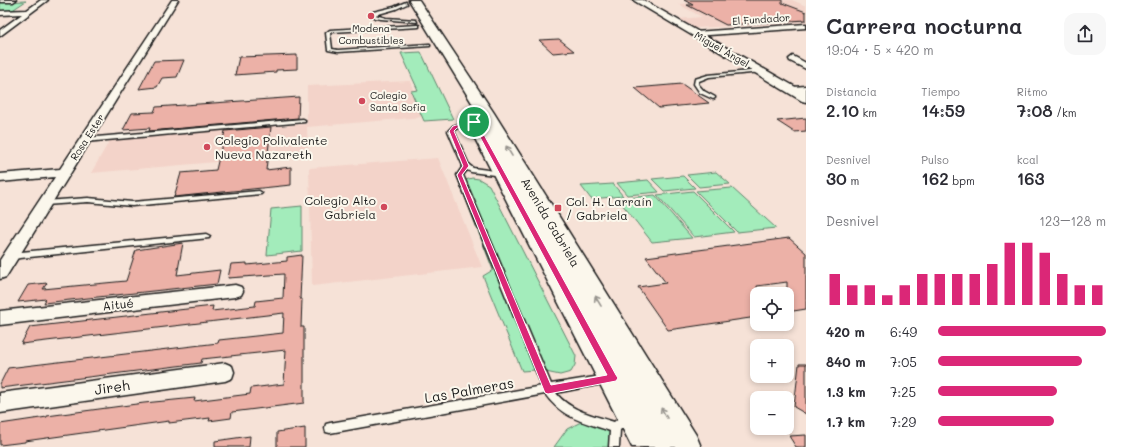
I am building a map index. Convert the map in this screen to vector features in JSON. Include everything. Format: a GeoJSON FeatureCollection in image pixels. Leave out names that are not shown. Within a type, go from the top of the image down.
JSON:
{"type":"FeatureCollection","features":[{"type":"Feature","properties":{"kind":"main road","name":"Avenida Gabriela"},"geometry":{"type":"LineString","coordinates":[[413,7],[429,45],[474,122],[515,178],[684,447]]}},
{"type":"Feature","properties":{"kind":"main road","name":"Avenida Gabriela"},"geometry":{"type":"LineString","coordinates":[[413,7],[431,28],[469,85],[613,378],[650,447]]}},
{"type":"Feature","properties":{"kind":"street"},"geometry":{"type":"LineString","coordinates":[[0,0],[13,0]]}},
{"type":"Feature","properties":{"kind":"street"},"geometry":{"type":"LineString","coordinates":[[0,34],[45,0]]}},
{"type":"Feature","properties":{"kind":"street","name":"Rosa Ester"},"geometry":{"type":"LineString","coordinates":[[0,273],[175,0]]}},
{"type":"Feature","properties":{"kind":"street","name":"Miguel Ángel"},"geometry":{"type":"LineString","coordinates":[[637,0],[806,98]]}},
{"type":"Feature","properties":{"kind":"street"},"geometry":{"type":"LineString","coordinates":[[0,13],[29,12]]}},
{"type":"Feature","properties":{"kind":"street","name":"El Fundador"},"geometry":{"type":"LineString","coordinates":[[693,32],[806,26]]}},
{"type":"Feature","properties":{"kind":"street"},"geometry":{"type":"LineString","coordinates":[[793,60],[806,66]]}},
{"type":"Feature","properties":{"kind":"street"},"geometry":{"type":"LineString","coordinates":[[793,90],[806,89]]}},
{"type":"Feature","properties":{"kind":"street"},"geometry":{"type":"LineString","coordinates":[[0,178],[65,172]]}},
{"type":"Feature","properties":{"kind":"street","name":"Aitué"},"geometry":{"type":"LineString","coordinates":[[0,318],[235,291]]}},
{"type":"Feature","properties":{"kind":"street","name":"Jireh"},"geometry":{"type":"LineString","coordinates":[[0,403],[225,372]]}},
{"type":"Feature","properties":{"kind":"lane"},"geometry":{"type":"LineString","coordinates":[[413,7],[402,19],[379,18],[373,15],[374,13],[395,8],[413,7]]}},
{"type":"Feature","properties":{"kind":"lane"},"geometry":{"type":"LineString","coordinates":[[413,7],[328,32],[330,50],[338,51],[429,45]]}},
{"type":"Feature","properties":{"kind":"lane"},"geometry":{"type":"LineString","coordinates":[[713,98],[696,87],[696,82],[699,79],[708,76],[760,71]]}},
{"type":"Feature","properties":{"kind":"lane"},"geometry":{"type":"LineString","coordinates":[[85,140],[303,121]]}},
{"type":"Feature","properties":{"kind":"lane"},"geometry":{"type":"LineString","coordinates":[[474,122],[455,127],[451,131],[466,166],[476,172],[515,178]]}},
{"type":"Feature","properties":{"kind":"lane"},"geometry":{"type":"LineString","coordinates":[[466,166],[460,175],[548,390],[554,400],[563,408],[615,428]]}},
{"type":"Feature","properties":{"kind":"lane"},"geometry":{"type":"LineString","coordinates":[[45,203],[88,200],[132,204],[259,193]]}},
{"type":"Feature","properties":{"kind":"lane"},"geometry":{"type":"LineString","coordinates":[[11,256],[206,236]]}},
{"type":"Feature","properties":{"kind":"lane","name":"Las Palmeras"},"geometry":{"type":"LineString","coordinates":[[330,428],[613,378]]}},
{"type":"Feature","properties":{"kind":"lane"},"geometry":{"type":"LineString","coordinates":[[614,447],[615,428],[633,414]]}},
{"type":"Feature","properties":{"kind":"shaded area"},"geometry":{"type":"Polygon","coordinates":[[[792,0],[806,6],[806,22],[695,28],[678,19],[702,17],[678,4],[792,0]]]}},
{"type":"Feature","properties":{"kind":"shaded area"},"geometry":{"type":"Polygon","coordinates":[[[410,81],[423,117],[307,127],[308,154],[91,173],[110,140],[307,124],[307,86],[410,81]]]}},
{"type":"Feature","properties":{"kind":"shaded area","name":"Colegio Alto Gabriela"},"geometry":{"type":"Polygon","coordinates":[[[438,158],[482,267],[312,286],[309,168],[438,158]]]}},
{"type":"Feature","properties":{"kind":"green space"},"geometry":{"type":"Polygon","coordinates":[[[26,1],[11,11],[0,12],[0,2],[26,1]]]}},
{"type":"Feature","properties":{"kind":"green space"},"geometry":{"type":"Polygon","coordinates":[[[421,52],[453,119],[424,121],[411,91],[418,90],[401,53],[421,52]]]}},
{"type":"Feature","properties":{"kind":"green space"},"geometry":{"type":"Polygon","coordinates":[[[716,172],[730,184],[699,187],[687,175],[716,172]]]}},
{"type":"Feature","properties":{"kind":"green space"},"geometry":{"type":"Polygon","coordinates":[[[683,176],[695,188],[664,191],[652,179],[683,176]]]}},
{"type":"Feature","properties":{"kind":"green space"},"geometry":{"type":"Polygon","coordinates":[[[472,178],[479,179],[489,185],[576,356],[575,365],[571,372],[560,375],[536,370],[522,371],[483,276],[493,270],[459,182],[472,178]]]}},
{"type":"Feature","properties":{"kind":"green space"},"geometry":{"type":"Polygon","coordinates":[[[648,180],[659,192],[627,195],[617,183],[648,180]]]}},
{"type":"Feature","properties":{"kind":"green space"},"geometry":{"type":"Polygon","coordinates":[[[613,184],[623,196],[591,199],[581,186],[613,184]]]}},
{"type":"Feature","properties":{"kind":"green space"},"geometry":{"type":"Polygon","coordinates":[[[732,188],[776,228],[737,232],[696,191],[732,188]]]}},
{"type":"Feature","properties":{"kind":"green space"},"geometry":{"type":"Polygon","coordinates":[[[693,191],[734,232],[694,237],[657,195],[693,191]]]}},
{"type":"Feature","properties":{"kind":"green space"},"geometry":{"type":"Polygon","coordinates":[[[655,195],[692,238],[652,242],[618,199],[655,195]]]}},
{"type":"Feature","properties":{"kind":"green space"},"geometry":{"type":"Polygon","coordinates":[[[302,206],[302,251],[267,255],[271,209],[302,206]]]}},
{"type":"Feature","properties":{"kind":"green space"},"geometry":{"type":"Polygon","coordinates":[[[602,418],[616,447],[554,447],[567,429],[579,423],[602,418]]]}},
{"type":"Feature","properties":{"kind":"building"},"geometry":{"type":"Polygon","coordinates":[[[684,0],[782,0],[782,3],[806,12],[806,20],[726,25],[687,5],[693,5],[684,0]]]}},
{"type":"Feature","properties":{"kind":"building"},"geometry":{"type":"Polygon","coordinates":[[[559,39],[574,51],[553,53],[539,40],[559,39]]]}},
{"type":"Feature","properties":{"kind":"building"},"geometry":{"type":"Polygon","coordinates":[[[297,55],[297,69],[235,75],[239,57],[297,55]]]}},
{"type":"Feature","properties":{"kind":"building"},"geometry":{"type":"Polygon","coordinates":[[[184,60],[177,77],[162,78],[157,87],[139,89],[154,61],[184,60]]]}},
{"type":"Feature","properties":{"kind":"building"},"geometry":{"type":"Polygon","coordinates":[[[682,84],[709,103],[659,108],[635,88],[682,84]]]}},
{"type":"Feature","properties":{"kind":"building"},"geometry":{"type":"Polygon","coordinates":[[[299,97],[298,118],[149,131],[150,128],[123,130],[132,113],[154,112],[156,107],[299,97]]]}},
{"type":"Feature","properties":{"kind":"building"},"geometry":{"type":"Polygon","coordinates":[[[806,118],[806,131],[794,132],[777,121],[806,118]]]}},
{"type":"Feature","properties":{"kind":"building"},"geometry":{"type":"Polygon","coordinates":[[[271,127],[266,170],[291,167],[291,185],[174,197],[181,173],[216,170],[225,131],[271,127]]]}},
{"type":"Feature","properties":{"kind":"building"},"geometry":{"type":"Polygon","coordinates":[[[789,238],[806,253],[806,309],[794,311],[794,287],[787,287],[787,282],[750,287],[750,318],[668,330],[638,287],[666,283],[646,257],[789,238]]]}},
{"type":"Feature","properties":{"kind":"building"},"geometry":{"type":"Polygon","coordinates":[[[183,243],[177,275],[220,270],[217,284],[44,303],[46,299],[18,302],[28,285],[47,283],[43,289],[126,281],[136,250],[183,243]]]}},
{"type":"Feature","properties":{"kind":"building"},"geometry":{"type":"Polygon","coordinates":[[[302,255],[300,299],[302,299],[301,327],[304,327],[304,403],[232,412],[231,418],[209,421],[210,418],[169,423],[169,421],[0,445],[0,424],[144,403],[195,398],[194,401],[250,394],[251,388],[284,384],[286,350],[202,359],[201,363],[0,388],[0,384],[8,368],[218,343],[219,340],[283,333],[284,313],[21,344],[30,327],[213,306],[212,311],[255,306],[256,301],[283,298],[284,274],[228,278],[231,264],[247,263],[247,265],[287,261],[287,257],[302,255]]]}},
{"type":"Feature","properties":{"kind":"building"},"geometry":{"type":"Polygon","coordinates":[[[799,364],[806,364],[806,414],[794,407],[799,364]]]}},
{"type":"Feature","properties":{"kind":"building"},"geometry":{"type":"Polygon","coordinates":[[[305,428],[305,447],[277,447],[277,432],[305,428]]]}},
{"type":"Feature","properties":{"kind":"building"},"geometry":{"type":"Polygon","coordinates":[[[806,435],[806,447],[796,447],[789,436],[806,435]]]}},
{"type":"Feature","properties":{"kind":"building"},"geometry":{"type":"Polygon","coordinates":[[[250,436],[249,447],[215,447],[215,441],[250,436]]]}},
{"type":"Feature","properties":{"kind":"place","name":"Modena Combustibles"},"geometry":{"type":"Point","coordinates":[371,16]}},
{"type":"Feature","properties":{"kind":"place","name":"Colegio Santa Sofia"},"geometry":{"type":"Point","coordinates":[362,101]}},
{"type":"Feature","properties":{"kind":"place","name":"Colegio Polivalente Nueva Nazareth"},"geometry":{"type":"Point","coordinates":[207,147]}},
{"type":"Feature","properties":{"kind":"place","name":"Colegio Alto Gabriela"},"geometry":{"type":"Point","coordinates":[384,207]}},
{"type":"Feature","properties":{"kind":"place","name":"Col. H. Larraín / Gabriela"},"geometry":{"type":"Point","coordinates":[558,208]}},
{"type":"Feature","properties":{"kind":"route"},"geometry":{"type":"LineString","coordinates":[[474,122],[613,378],[548,390],[460,175],[461,171],[466,166],[451,131],[452,128],[474,122]]}}]}
